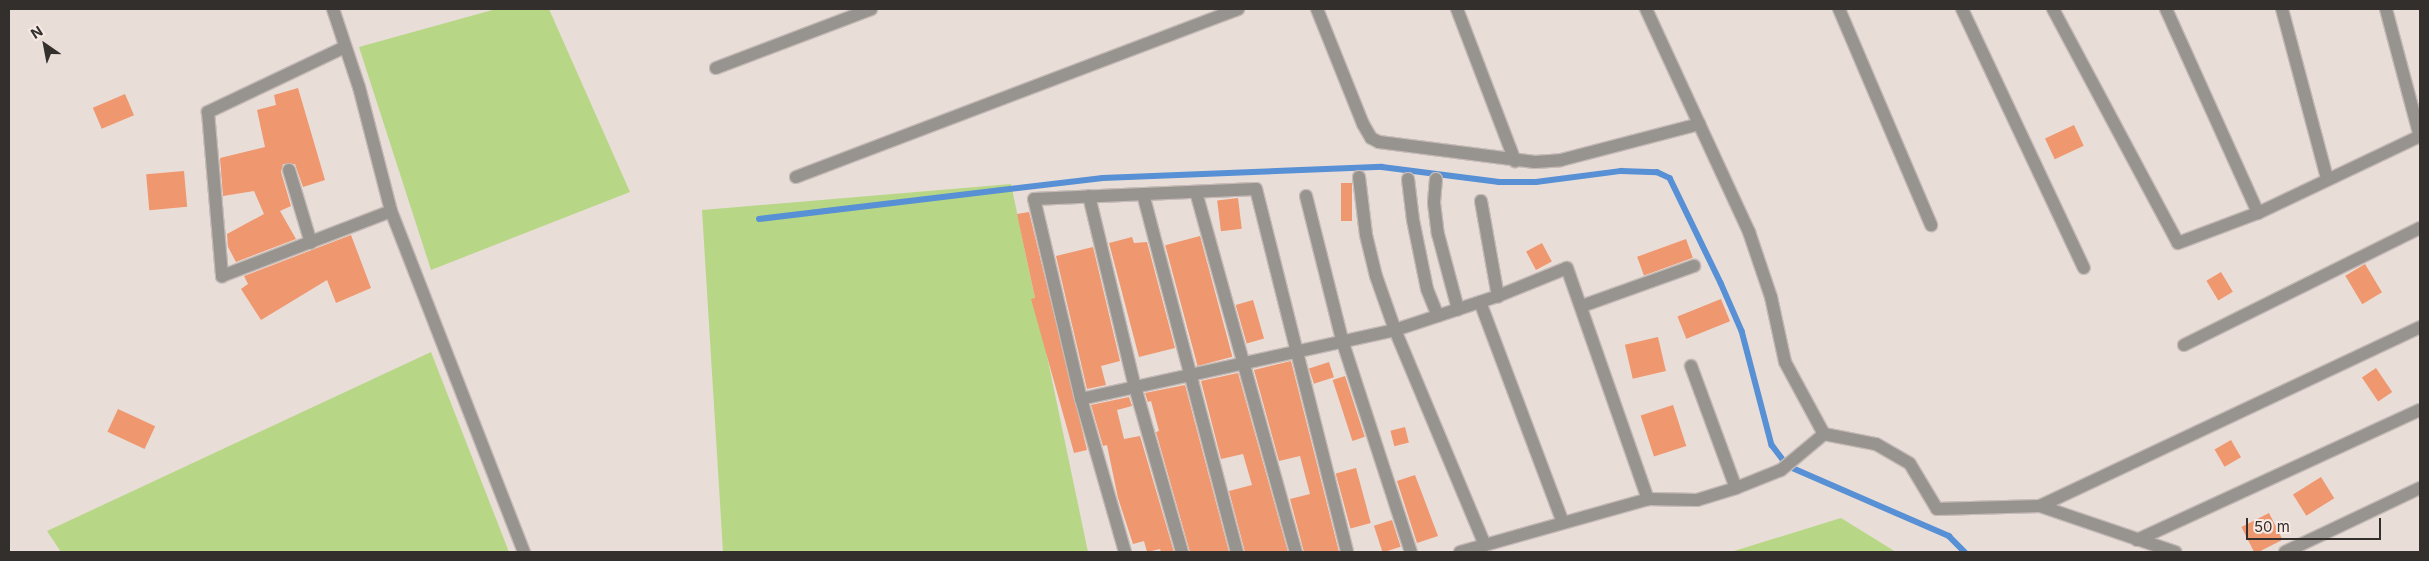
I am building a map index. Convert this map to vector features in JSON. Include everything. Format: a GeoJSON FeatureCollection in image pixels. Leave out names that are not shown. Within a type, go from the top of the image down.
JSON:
{"type":"FeatureCollection","features":[{"type":"Feature","properties":{"kind":"street"},"geometry":{"type":"LineString","coordinates":[[332,9],[346,47],[391,212],[524,552]]}},
{"type":"Feature","properties":{"kind":"street"},"geometry":{"type":"LineString","coordinates":[[716,68],[871,9]]}},
{"type":"Feature","properties":{"kind":"street"},"geometry":{"type":"LineString","coordinates":[[796,177],[1238,9]]}},
{"type":"Feature","properties":{"kind":"street"},"geometry":{"type":"LineString","coordinates":[[1317,9],[1371,138],[1379,142],[1515,161],[1561,160],[1699,124]]}},
{"type":"Feature","properties":{"kind":"street"},"geometry":{"type":"LineString","coordinates":[[1457,9],[1515,161]]}},
{"type":"Feature","properties":{"kind":"street"},"geometry":{"type":"LineString","coordinates":[[1646,9],[1749,232],[1771,297],[1785,362],[1824,434]]}},
{"type":"Feature","properties":{"kind":"street"},"geometry":{"type":"LineString","coordinates":[[1839,9],[1931,225]]}},
{"type":"Feature","properties":{"kind":"street"},"geometry":{"type":"LineString","coordinates":[[1962,9],[2084,268]]}},
{"type":"Feature","properties":{"kind":"street"},"geometry":{"type":"LineString","coordinates":[[2053,9],[2178,243],[2258,213],[2327,178],[2420,136],[2386,9]]}},
{"type":"Feature","properties":{"kind":"street"},"geometry":{"type":"LineString","coordinates":[[2166,9],[2258,213]]}},
{"type":"Feature","properties":{"kind":"street"},"geometry":{"type":"LineString","coordinates":[[2282,9],[2327,178]]}},
{"type":"Feature","properties":{"kind":"street"},"geometry":{"type":"LineString","coordinates":[[346,47],[208,112],[222,276],[391,212]]}},
{"type":"Feature","properties":{"kind":"street"},"geometry":{"type":"LineString","coordinates":[[289,170],[311,243]]}},
{"type":"Feature","properties":{"kind":"street"},"geometry":{"type":"LineString","coordinates":[[1359,177],[1370,254],[1395,330],[1484,545]]}},
{"type":"Feature","properties":{"kind":"street"},"geometry":{"type":"LineString","coordinates":[[1408,179],[1412,220],[1427,289],[1438,316]]}},
{"type":"Feature","properties":{"kind":"street"},"geometry":{"type":"LineString","coordinates":[[1436,179],[1434,203],[1438,234],[1458,309]]}},
{"type":"Feature","properties":{"kind":"street"},"geometry":{"type":"LineString","coordinates":[[1125,552],[1081,398],[1034,199],[1256,189],[1347,552]]}},
{"type":"Feature","properties":{"kind":"street"},"geometry":{"type":"LineString","coordinates":[[1196,192],[1296,552]]}},
{"type":"Feature","properties":{"kind":"street"},"geometry":{"type":"LineString","coordinates":[[1143,194],[1236,552]]}},
{"type":"Feature","properties":{"kind":"street"},"geometry":{"type":"LineString","coordinates":[[1089,196],[1135,387],[1182,552]]}},
{"type":"Feature","properties":{"kind":"street"},"geometry":{"type":"LineString","coordinates":[[1306,196],[1343,344],[1411,552]]}},
{"type":"Feature","properties":{"kind":"street"},"geometry":{"type":"LineString","coordinates":[[1481,201],[1498,296]]}},
{"type":"Feature","properties":{"kind":"street"},"geometry":{"type":"LineString","coordinates":[[2184,345],[2420,228]]}},
{"type":"Feature","properties":{"kind":"street"},"geometry":{"type":"LineString","coordinates":[[1582,306],[1694,266]]}},
{"type":"Feature","properties":{"kind":"street"},"geometry":{"type":"LineString","coordinates":[[1081,398],[1343,344],[1395,330],[1498,296],[1567,268],[1582,306],[1648,499]]}},
{"type":"Feature","properties":{"kind":"street"},"geometry":{"type":"LineString","coordinates":[[1480,302],[1563,523]]}},
{"type":"Feature","properties":{"kind":"street"},"geometry":{"type":"LineString","coordinates":[[2040,506],[2420,327]]}},
{"type":"Feature","properties":{"kind":"street"},"geometry":{"type":"LineString","coordinates":[[1691,366],[1736,488]]}},
{"type":"Feature","properties":{"kind":"street"},"geometry":{"type":"LineString","coordinates":[[2137,540],[2420,410]]}},
{"type":"Feature","properties":{"kind":"street"},"geometry":{"type":"LineString","coordinates":[[1460,552],[1648,499],[1697,500],[1736,488],[1781,470],[1824,434]]}},
{"type":"Feature","properties":{"kind":"street"},"geometry":{"type":"LineString","coordinates":[[1824,434],[1876,444],[1910,464],[1937,509],[2040,506],[2175,552]]}},
{"type":"Feature","properties":{"kind":"street"},"geometry":{"type":"LineString","coordinates":[[2286,552],[2420,488]]}},
{"type":"Feature","properties":{"kind":"green space"},"geometry":{"type":"Polygon","coordinates":[[[496,9],[549,9],[630,192],[431,270],[359,47],[496,9]]]}},
{"type":"Feature","properties":{"kind":"green space"},"geometry":{"type":"Polygon","coordinates":[[[1011,184],[1088,552],[723,552],[702,210],[1011,184]]]}},
{"type":"Feature","properties":{"kind":"green space"},"geometry":{"type":"Polygon","coordinates":[[[431,352],[509,552],[61,552],[47,531],[431,352]]]}},
{"type":"Feature","properties":{"kind":"green space"},"geometry":{"type":"Polygon","coordinates":[[[1841,518],[1896,552],[1731,552],[1841,518]]]}},
{"type":"Feature","properties":{"kind":"building"},"geometry":{"type":"Polygon","coordinates":[[[298,88],[325,180],[303,187],[295,164],[283,164],[281,172],[291,206],[280,211],[296,239],[236,262],[228,247],[227,234],[264,214],[254,191],[223,196],[220,158],[265,147],[257,110],[276,105],[274,95],[298,88]]]}},
{"type":"Feature","properties":{"kind":"building"},"geometry":{"type":"Polygon","coordinates":[[[125,94],[134,115],[102,129],[93,108],[125,94]]]}},
{"type":"Feature","properties":{"kind":"building"},"geometry":{"type":"Polygon","coordinates":[[[2074,125],[2084,146],[2055,159],[2045,139],[2074,125]]]}},
{"type":"Feature","properties":{"kind":"building"},"geometry":{"type":"Polygon","coordinates":[[[184,171],[187,207],[149,210],[146,174],[184,171]]]}},
{"type":"Feature","properties":{"kind":"building"},"geometry":{"type":"Polygon","coordinates":[[[1341,183],[1352,183],[1352,221],[1341,221],[1341,183]]]}},
{"type":"Feature","properties":{"kind":"building"},"geometry":{"type":"Polygon","coordinates":[[[1238,198],[1242,229],[1221,231],[1217,201],[1238,198]]]}},
{"type":"Feature","properties":{"kind":"building"},"geometry":{"type":"Polygon","coordinates":[[[1029,212],[1087,450],[1074,453],[1031,299],[1035,298],[1017,214],[1029,212]]]}},
{"type":"Feature","properties":{"kind":"building"},"geometry":{"type":"Polygon","coordinates":[[[351,235],[371,288],[336,303],[327,280],[261,320],[241,289],[248,284],[244,276],[351,235]]]}},
{"type":"Feature","properties":{"kind":"building"},"geometry":{"type":"Polygon","coordinates":[[[1200,236],[1232,357],[1198,366],[1165,245],[1200,236]]]}},
{"type":"Feature","properties":{"kind":"building"},"geometry":{"type":"Polygon","coordinates":[[[1132,237],[1134,243],[1147,242],[1175,348],[1139,357],[1109,243],[1132,237]]]}},
{"type":"Feature","properties":{"kind":"building"},"geometry":{"type":"Polygon","coordinates":[[[1686,239],[1693,258],[1644,276],[1637,257],[1686,239]]]}},
{"type":"Feature","properties":{"kind":"building"},"geometry":{"type":"Polygon","coordinates":[[[1542,243],[1552,262],[1536,270],[1526,251],[1542,243]]]}},
{"type":"Feature","properties":{"kind":"building"},"geometry":{"type":"Polygon","coordinates":[[[1093,247],[1120,361],[1101,366],[1106,385],[1087,389],[1056,256],[1093,247]]]}},
{"type":"Feature","properties":{"kind":"building"},"geometry":{"type":"Polygon","coordinates":[[[2365,264],[2382,292],[2362,304],[2345,276],[2365,264]]]}},
{"type":"Feature","properties":{"kind":"building"},"geometry":{"type":"Polygon","coordinates":[[[2221,272],[2233,292],[2218,300],[2206,281],[2221,272]]]}},
{"type":"Feature","properties":{"kind":"building"},"geometry":{"type":"Polygon","coordinates":[[[1721,299],[1730,321],[1686,339],[1677,317],[1721,299]]]}},
{"type":"Feature","properties":{"kind":"building"},"geometry":{"type":"Polygon","coordinates":[[[1253,300],[1264,338],[1247,343],[1236,305],[1253,300]]]}},
{"type":"Feature","properties":{"kind":"building"},"geometry":{"type":"Polygon","coordinates":[[[1658,337],[1666,371],[1633,379],[1625,345],[1658,337]]]}},
{"type":"Feature","properties":{"kind":"building"},"geometry":{"type":"Polygon","coordinates":[[[1291,361],[1339,552],[1304,552],[1290,499],[1310,494],[1300,456],[1279,461],[1254,370],[1291,361]]]}},
{"type":"Feature","properties":{"kind":"building"},"geometry":{"type":"Polygon","coordinates":[[[1329,362],[1334,377],[1314,384],[1309,368],[1329,362]]]}},
{"type":"Feature","properties":{"kind":"building"},"geometry":{"type":"Polygon","coordinates":[[[2376,368],[2392,392],[2378,402],[2362,378],[2376,368]]]}},
{"type":"Feature","properties":{"kind":"building"},"geometry":{"type":"Polygon","coordinates":[[[1238,373],[1288,552],[1245,552],[1229,491],[1252,485],[1243,454],[1221,459],[1201,381],[1238,373]]]}},
{"type":"Feature","properties":{"kind":"building"},"geometry":{"type":"Polygon","coordinates":[[[1345,376],[1365,437],[1352,441],[1333,380],[1345,376]]]}},
{"type":"Feature","properties":{"kind":"building"},"geometry":{"type":"Polygon","coordinates":[[[1185,385],[1229,552],[1190,552],[1156,432],[1159,431],[1151,401],[1148,402],[1145,393],[1185,385]]]}},
{"type":"Feature","properties":{"kind":"building"},"geometry":{"type":"Polygon","coordinates":[[[1129,397],[1132,406],[1117,410],[1124,439],[1140,436],[1174,552],[1161,552],[1160,549],[1147,552],[1144,541],[1133,544],[1118,498],[1107,445],[1103,446],[1091,405],[1129,397]]]}},
{"type":"Feature","properties":{"kind":"building"},"geometry":{"type":"Polygon","coordinates":[[[1673,405],[1686,446],[1654,456],[1641,416],[1673,405]]]}},
{"type":"Feature","properties":{"kind":"building"},"geometry":{"type":"Polygon","coordinates":[[[118,409],[155,426],[145,449],[107,432],[118,409]]]}},
{"type":"Feature","properties":{"kind":"building"},"geometry":{"type":"Polygon","coordinates":[[[1405,427],[1409,443],[1394,446],[1390,431],[1405,427]]]}},
{"type":"Feature","properties":{"kind":"building"},"geometry":{"type":"Polygon","coordinates":[[[2231,440],[2241,457],[2225,467],[2215,450],[2231,440]]]}},
{"type":"Feature","properties":{"kind":"building"},"geometry":{"type":"Polygon","coordinates":[[[1356,468],[1371,523],[1350,528],[1336,473],[1356,468]]]}},
{"type":"Feature","properties":{"kind":"building"},"geometry":{"type":"Polygon","coordinates":[[[1415,475],[1438,536],[1417,543],[1397,481],[1415,475]]]}},
{"type":"Feature","properties":{"kind":"building"},"geometry":{"type":"Polygon","coordinates":[[[2321,477],[2334,498],[2306,516],[2293,494],[2321,477]]]}},
{"type":"Feature","properties":{"kind":"building"},"geometry":{"type":"Polygon","coordinates":[[[2269,513],[2283,540],[2259,552],[2254,552],[2241,527],[2269,513]]]}},
{"type":"Feature","properties":{"kind":"building"},"geometry":{"type":"Polygon","coordinates":[[[1392,520],[1401,547],[1382,552],[1374,526],[1392,520]]]}},
{"type":"Feature","properties":{"kind":"waterway"},"geometry":{"type":"LineString","coordinates":[[759,219],[1103,178],[1382,167],[1499,182],[1536,182],[1621,171],[1657,172],[1670,178],[1721,283],[1742,331],[1772,445],[1788,466],[1949,536],[1965,552]]}}]}
